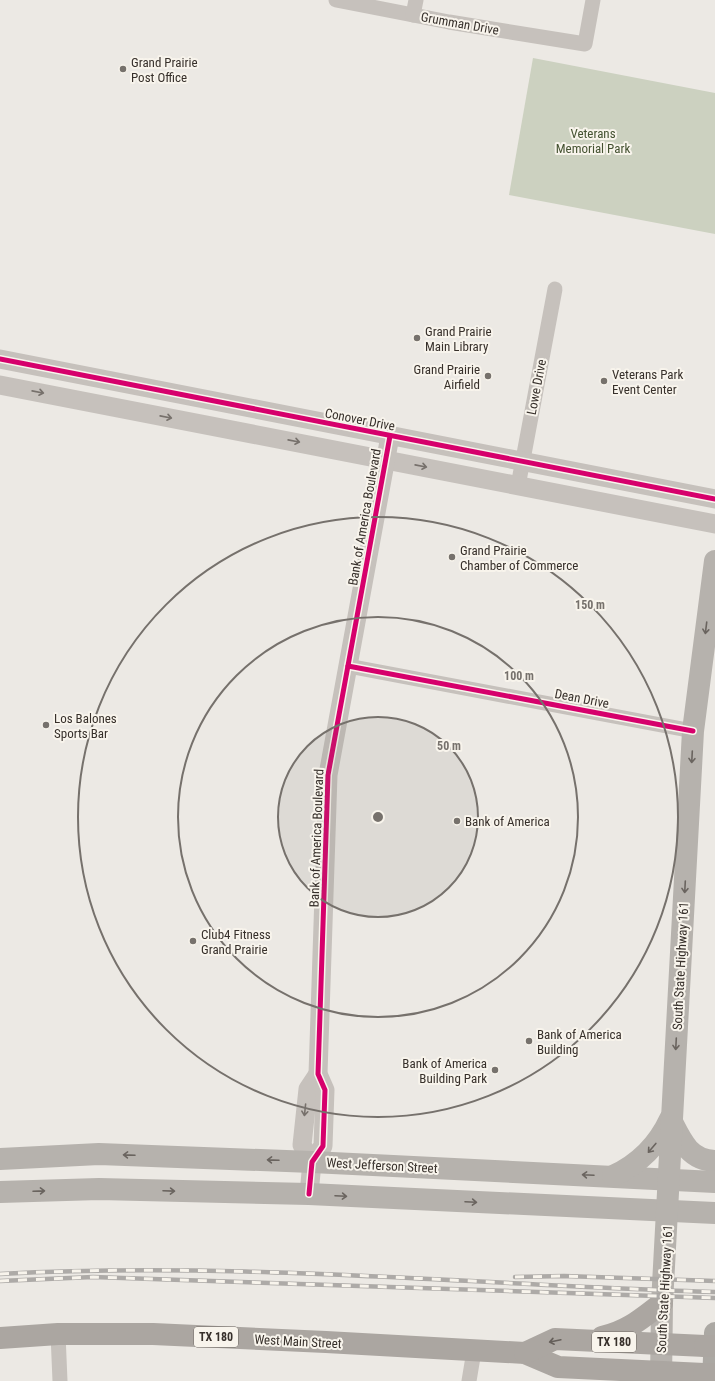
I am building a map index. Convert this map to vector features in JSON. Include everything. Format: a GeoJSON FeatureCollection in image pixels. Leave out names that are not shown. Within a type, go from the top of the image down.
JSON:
{"type":"FeatureCollection","features":[{"type":"Feature","properties":{"kind":"highway"},"geometry":{"type":"LineString","coordinates":[[711,1376],[712,1342]]}},
{"type":"Feature","properties":{"kind":"main road","name":"South State Highway 161"},"geometry":{"type":"LineString","coordinates":[[661,1376],[662,1302],[693,731],[715,561]]}},
{"type":"Feature","properties":{"kind":"main road"},"geometry":{"type":"LineString","coordinates":[[672,1118],[684,1147],[713,1171]]}},
{"type":"Feature","properties":{"kind":"main road"},"geometry":{"type":"LineString","coordinates":[[613,1176],[624,1171],[651,1150],[672,1118]]}},
{"type":"Feature","properties":{"kind":"main road","name":"West Jefferson Street"},"geometry":{"type":"LineString","coordinates":[[0,1159],[99,1154],[669,1178],[713,1171]]}},
{"type":"Feature","properties":{"kind":"main road"},"geometry":{"type":"LineString","coordinates":[[0,1192],[99,1189],[310,1194],[712,1213]]}},
{"type":"Feature","properties":{"kind":"main road"},"geometry":{"type":"LineString","coordinates":[[588,1341],[620,1333],[638,1322],[662,1302]]}},
{"type":"Feature","properties":{"kind":"main road","name":"West Main Street"},"geometry":{"type":"LineString","coordinates":[[0,1338],[58,1334],[153,1334],[525,1353],[558,1367],[624,1375],[711,1376]]}},
{"type":"Feature","properties":{"kind":"main road","name":"West Main Street"},"geometry":{"type":"LineString","coordinates":[[525,1353],[555,1339],[661,1344],[712,1342]]}},
{"type":"Feature","properties":{"kind":"street","name":"Grumman Drive"},"geometry":{"type":"LineString","coordinates":[[336,0],[449,22],[585,44],[593,0]]}},
{"type":"Feature","properties":{"kind":"street"},"geometry":{"type":"LineString","coordinates":[[413,15],[416,0]]}},
{"type":"Feature","properties":{"kind":"street","name":"Lowe Drive"},"geometry":{"type":"LineString","coordinates":[[518,486],[555,289]]}},
{"type":"Feature","properties":{"kind":"street","name":"Conover Drive"},"geometry":{"type":"LineString","coordinates":[[0,360],[715,499]]}},
{"type":"Feature","properties":{"kind":"street"},"geometry":{"type":"LineString","coordinates":[[0,384],[715,524]]}},
{"type":"Feature","properties":{"kind":"street","name":"Bank of America Boulevard"},"geometry":{"type":"LineString","coordinates":[[312,1162],[302,1145],[308,1089],[318,1074],[320,1048],[328,775],[390,436]]}},
{"type":"Feature","properties":{"kind":"street","name":"Dean Drive"},"geometry":{"type":"LineString","coordinates":[[348,666],[693,731]]}},
{"type":"Feature","properties":{"kind":"street"},"geometry":{"type":"LineString","coordinates":[[310,1194],[312,1162]]}},
{"type":"Feature","properties":{"kind":"street"},"geometry":{"type":"LineString","coordinates":[[58,1334],[60,1381]]}},
{"type":"Feature","properties":{"kind":"street"},"geometry":{"type":"LineString","coordinates":[[469,1381],[474,1351]]}},
{"type":"Feature","properties":{"kind":"green space","name":"Veterans Memorial Park"},"geometry":{"type":"Polygon","coordinates":[[[533,58],[715,93],[715,234],[509,195],[533,58]]]}},
{"type":"Feature","properties":{"kind":"railway"},"geometry":{"type":"LineString","coordinates":[[0,1274],[179,1270],[268,1272],[715,1292]]}},
{"type":"Feature","properties":{"kind":"railway"},"geometry":{"type":"LineString","coordinates":[[515,1277],[564,1276],[715,1281]]}},
{"type":"Feature","properties":{"kind":"railway"},"geometry":{"type":"LineString","coordinates":[[0,1281],[93,1277],[715,1298]]}},
{"type":"Feature","properties":{"kind":"cycle path"},"geometry":{"type":"LineString","coordinates":[[0,359],[715,499]]}},
{"type":"Feature","properties":{"kind":"cycle path"},"geometry":{"type":"LineString","coordinates":[[309,1194],[312,1162],[323,1146],[325,1090],[318,1074],[328,775],[390,436]]}},
{"type":"Feature","properties":{"kind":"cycle path"},"geometry":{"type":"LineString","coordinates":[[348,666],[693,731]]}},
{"type":"Feature","properties":{"kind":"place","name":"Grand Prairie Post Office"},"geometry":{"type":"Point","coordinates":[123,69]}},
{"type":"Feature","properties":{"kind":"place","name":"Grand Prairie Main Library"},"geometry":{"type":"Point","coordinates":[417,338]}},
{"type":"Feature","properties":{"kind":"place","name":"Grand Prairie Airfield"},"geometry":{"type":"Point","coordinates":[488,376]}},
{"type":"Feature","properties":{"kind":"place","name":"Veterans Park Event Center"},"geometry":{"type":"Point","coordinates":[604,381]}},
{"type":"Feature","properties":{"kind":"place","name":"Grand Prairie Chamber of Commerce"},"geometry":{"type":"Point","coordinates":[452,557]}},
{"type":"Feature","properties":{"kind":"place","name":"Los Balones Sports Bar"},"geometry":{"type":"Point","coordinates":[46,725]}},
{"type":"Feature","properties":{"kind":"place","name":"Bank of America"},"geometry":{"type":"Point","coordinates":[457,821]}},
{"type":"Feature","properties":{"kind":"place","name":"Club4 Fitness Grand Prairie"},"geometry":{"type":"Point","coordinates":[193,941]}},
{"type":"Feature","properties":{"kind":"place","name":"Bank of America Building"},"geometry":{"type":"Point","coordinates":[529,1041]}},
{"type":"Feature","properties":{"kind":"place","name":"Bank of America Building Park"},"geometry":{"type":"Point","coordinates":[495,1070]}}]}
